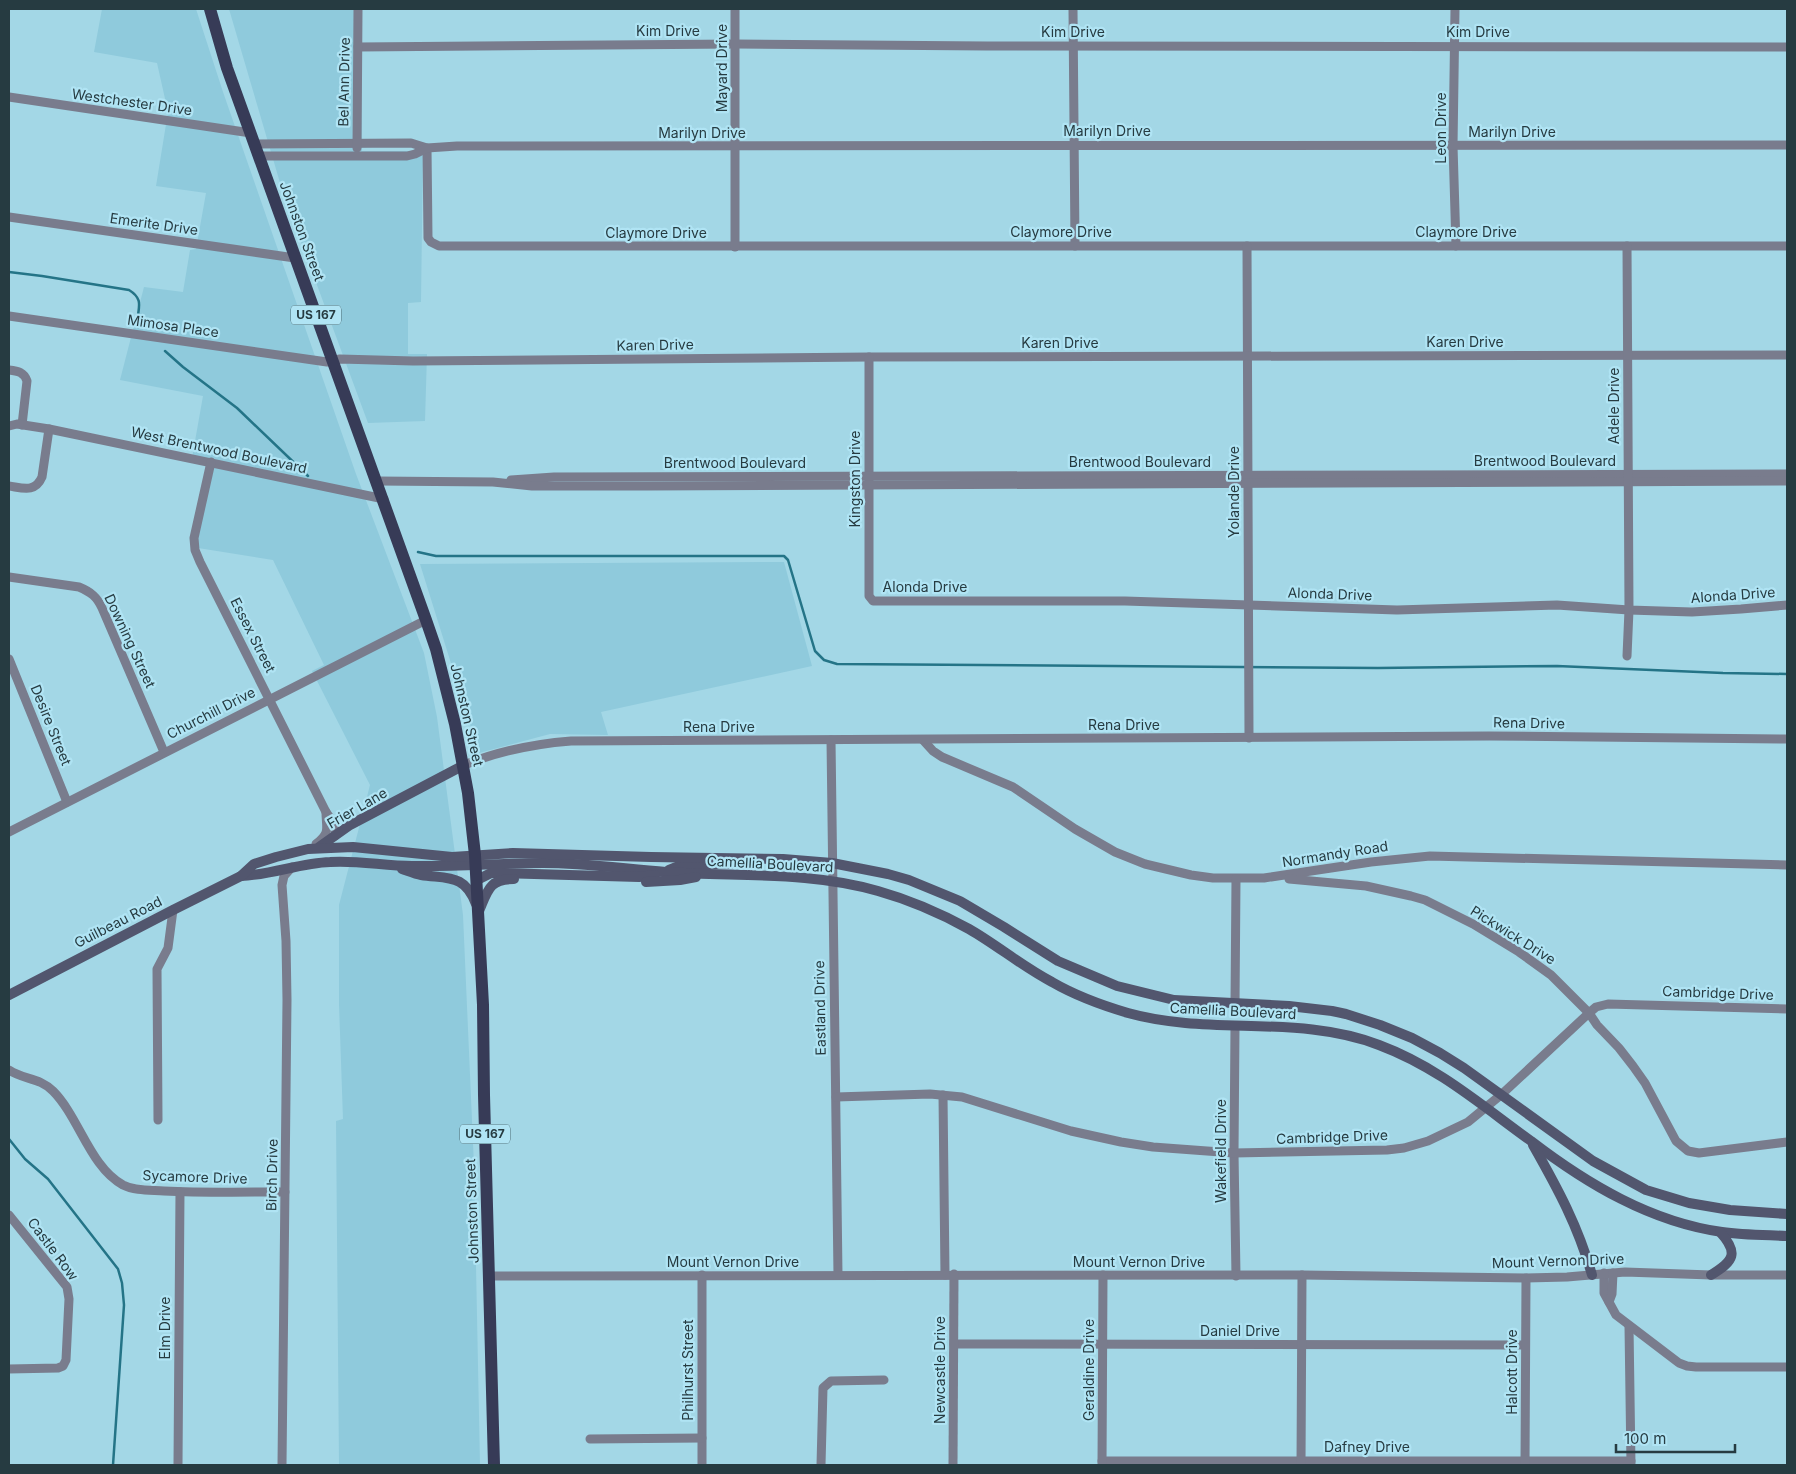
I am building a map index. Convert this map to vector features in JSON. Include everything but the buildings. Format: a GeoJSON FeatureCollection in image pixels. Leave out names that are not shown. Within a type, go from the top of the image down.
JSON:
{"type":"FeatureCollection","features":[{"type":"Feature","properties":{"kind":"main road","name":"Johnston Street"},"geometry":{"type":"LineString","coordinates":[[210,9],[227,68],[384,499],[426,620],[454,717],[464,765],[477,880],[483,996],[494,1465]]}},
{"type":"Feature","properties":{"kind":"main road","name":"Frier Lane"},"geometry":{"type":"LineString","coordinates":[[265,872],[280,863],[306,857],[350,825],[464,765]]}},
{"type":"Feature","properties":{"kind":"main road","name":"Guilbeau Road"},"geometry":{"type":"LineString","coordinates":[[9,995],[241,876],[254,864],[276,856],[320,847],[353,847],[475,860]]}},
{"type":"Feature","properties":{"kind":"main road","name":"Camellia Boulevard"},"geometry":{"type":"LineString","coordinates":[[475,860],[513,853],[751,858],[832,863],[888,874],[909,880],[960,901],[1058,961],[1117,986],[1174,1000],[1290,1006],[1346,1014],[1366,1020],[1426,1044],[1502,1094],[1594,1162],[1646,1190],[1689,1203],[1730,1210],[1787,1214]]}},
{"type":"Feature","properties":{"kind":"main road"},"geometry":{"type":"LineString","coordinates":[[477,880],[491,874],[500,873],[651,876],[684,864],[731,864],[751,858]]}},
{"type":"Feature","properties":{"kind":"main road","name":"Camellia Boulevard"},"geometry":{"type":"LineString","coordinates":[[475,860],[587,864],[665,872],[832,880],[891,895],[939,914],[987,940],[1049,981],[1092,1002],[1131,1014],[1181,1024],[1297,1027],[1356,1037],[1378,1044],[1422,1064],[1487,1107],[1531,1142],[1619,1199],[1679,1222],[1720,1232],[1787,1236]]}},
{"type":"Feature","properties":{"kind":"main road","name":"Guilbeau Road"},"geometry":{"type":"LineString","coordinates":[[241,876],[256,875],[292,866],[344,861],[359,861],[392,866],[475,860]]}},
{"type":"Feature","properties":{"kind":"main road"},"geometry":{"type":"LineString","coordinates":[[392,866],[419,875],[458,879],[473,896],[479,912]]}},
{"type":"Feature","properties":{"kind":"main road"},"geometry":{"type":"LineString","coordinates":[[479,912],[488,889],[502,879],[624,883],[680,880],[710,874]]}},
{"type":"Feature","properties":{"kind":"main road"},"geometry":{"type":"LineString","coordinates":[[1531,1142],[1566,1205],[1581,1239],[1592,1275]]}},
{"type":"Feature","properties":{"kind":"main road"},"geometry":{"type":"LineString","coordinates":[[1711,1275],[1725,1266],[1730,1259],[1732,1251],[1730,1243],[1720,1232]]}},
{"type":"Feature","properties":{"kind":"street","name":"Bel Ann Drive"},"geometry":{"type":"LineString","coordinates":[[357,155],[358,9]]}},
{"type":"Feature","properties":{"kind":"street","name":"Mayard Drive"},"geometry":{"type":"LineString","coordinates":[[735,9],[735,246]]}},
{"type":"Feature","properties":{"kind":"street"},"geometry":{"type":"LineString","coordinates":[[1073,9],[1075,246]]}},
{"type":"Feature","properties":{"kind":"street","name":"Leon Drive"},"geometry":{"type":"LineString","coordinates":[[1455,9],[1453,146],[1456,246]]}},
{"type":"Feature","properties":{"kind":"street","name":"Kim Drive"},"geometry":{"type":"LineString","coordinates":[[358,47],[736,44],[1787,47]]}},
{"type":"Feature","properties":{"kind":"street","name":"Westchester Drive"},"geometry":{"type":"LineString","coordinates":[[9,97],[255,144]]}},
{"type":"Feature","properties":{"kind":"street","name":"Marilyn Drive"},"geometry":{"type":"LineString","coordinates":[[255,144],[411,144],[427,148],[457,146],[1787,145]]}},
{"type":"Feature","properties":{"kind":"street","name":"Marilyn Drive"},"geometry":{"type":"LineString","coordinates":[[255,144],[357,155],[407,156],[427,148]]}},
{"type":"Feature","properties":{"kind":"street","name":"Claymore Drive"},"geometry":{"type":"LineString","coordinates":[[427,148],[428,238],[437,246],[1787,246]]}},
{"type":"Feature","properties":{"kind":"street","name":"Emerite Drive"},"geometry":{"type":"LineString","coordinates":[[9,217],[296,258]]}},
{"type":"Feature","properties":{"kind":"street","name":"Yolande Drive"},"geometry":{"type":"LineString","coordinates":[[1247,246],[1248,738]]}},
{"type":"Feature","properties":{"kind":"street","name":"Adele Drive"},"geometry":{"type":"LineString","coordinates":[[1627,246],[1629,610],[1627,656]]}},
{"type":"Feature","properties":{"kind":"street","name":"Mimosa Place"},"geometry":{"type":"LineString","coordinates":[[9,316],[321,362],[333,361]]}},
{"type":"Feature","properties":{"kind":"street","name":"Karen Drive"},"geometry":{"type":"LineString","coordinates":[[333,361],[340,359],[413,361],[869,357],[1787,355]]}},
{"type":"Feature","properties":{"kind":"street","name":"Kingston Drive"},"geometry":{"type":"LineString","coordinates":[[869,357],[869,596],[871,599]]}},
{"type":"Feature","properties":{"kind":"street"},"geometry":{"type":"LineString","coordinates":[[9,370],[20,372],[27,381],[22,425]]}},
{"type":"Feature","properties":{"kind":"street","name":"West Brentwood Boulevard"},"geometry":{"type":"LineString","coordinates":[[9,426],[12,424],[49,429],[384,499]]}},
{"type":"Feature","properties":{"kind":"street"},"geometry":{"type":"LineString","coordinates":[[9,486],[29,490],[40,482],[49,429]]}},
{"type":"Feature","properties":{"kind":"street","name":"Essex Street"},"geometry":{"type":"LineString","coordinates":[[211,462],[195,530],[195,550],[326,812],[336,826],[335,836]]}},
{"type":"Feature","properties":{"kind":"street","name":"Brentwood Boulevard"},"geometry":{"type":"LineString","coordinates":[[377,482],[493,482],[532,486],[869,481],[1628,478],[1787,474]]}},
{"type":"Feature","properties":{"kind":"street","name":"Brentwood Boulevard"},"geometry":{"type":"LineString","coordinates":[[1628,478],[1787,482]]}},
{"type":"Feature","properties":{"kind":"street","name":"Downing Street"},"geometry":{"type":"LineString","coordinates":[[9,577],[79,587],[88,590],[96,597],[164,752]]}},
{"type":"Feature","properties":{"kind":"street","name":"Alonda Drive"},"geometry":{"type":"LineString","coordinates":[[871,599],[879,601],[1125,601],[1397,610],[1556,605],[1692,612],[1741,610],[1787,605]]}},
{"type":"Feature","properties":{"kind":"street","name":"Churchill Drive"},"geometry":{"type":"LineString","coordinates":[[9,832],[426,620]]}},
{"type":"Feature","properties":{"kind":"street","name":"Desire Street"},"geometry":{"type":"LineString","coordinates":[[9,659],[67,802]]}},
{"type":"Feature","properties":{"kind":"street","name":"Rena Drive"},"geometry":{"type":"LineString","coordinates":[[464,765],[504,751],[552,742],[1489,736],[1787,739]]}},
{"type":"Feature","properties":{"kind":"street","name":"Eastland Drive"},"geometry":{"type":"LineString","coordinates":[[831,740],[838,1275]]}},
{"type":"Feature","properties":{"kind":"street","name":"Normandy Road"},"geometry":{"type":"LineString","coordinates":[[922,740],[942,757],[1013,787],[1082,833],[1123,856],[1170,871],[1213,878],[1272,878],[1371,862],[1430,856],[1787,865]]}},
{"type":"Feature","properties":{"kind":"street"},"geometry":{"type":"LineString","coordinates":[[308,849],[323,838],[326,833],[328,826],[326,812]]}},
{"type":"Feature","properties":{"kind":"street"},"geometry":{"type":"LineString","coordinates":[[282,885],[284,876],[292,866]]}},
{"type":"Feature","properties":{"kind":"street"},"geometry":{"type":"LineString","coordinates":[[265,872],[272,875],[282,885]]}},
{"type":"Feature","properties":{"kind":"street"},"geometry":{"type":"LineString","coordinates":[[1235,1004],[1236,878]]}},
{"type":"Feature","properties":{"kind":"street","name":"Pickwick Drive"},"geometry":{"type":"LineString","coordinates":[[1272,878],[1366,886],[1398,892],[1425,900],[1473,924],[1519,952],[1551,975],[1589,1013],[1597,1025],[1619,1048],[1634,1066],[1676,1141],[1688,1151],[1699,1153],[1787,1142]]}},
{"type":"Feature","properties":{"kind":"street","name":"Birch Drive"},"geometry":{"type":"LineString","coordinates":[[282,885],[287,969],[282,1465]]}},
{"type":"Feature","properties":{"kind":"street"},"geometry":{"type":"LineString","coordinates":[[158,1120],[157,969],[168,948],[173,910]]}},
{"type":"Feature","properties":{"kind":"street","name":"Cambridge Drive"},"geometry":{"type":"LineString","coordinates":[[836,1097],[942,1095],[962,1097],[1062,1128],[1121,1142],[1153,1147],[1234,1153],[1364,1152],[1404,1148],[1428,1141],[1468,1122],[1502,1094],[1596,1007],[1608,1004],[1787,1009]]}},
{"type":"Feature","properties":{"kind":"street","name":"Wakefield Drive"},"geometry":{"type":"LineString","coordinates":[[1236,1026],[1234,1153],[1236,1276]]}},
{"type":"Feature","properties":{"kind":"street","name":"Sycamore Drive"},"geometry":{"type":"LineString","coordinates":[[9,1070],[37,1080],[52,1090],[67,1107],[95,1157],[122,1184],[134,1189],[180,1192],[285,1192]]}},
{"type":"Feature","properties":{"kind":"street","name":"Newcastle Drive"},"geometry":{"type":"LineString","coordinates":[[942,1095],[954,1344],[953,1465]]}},
{"type":"Feature","properties":{"kind":"street","name":"Elm Drive"},"geometry":{"type":"LineString","coordinates":[[178,1465],[180,1192]]}},
{"type":"Feature","properties":{"kind":"street","name":"Castle Row"},"geometry":{"type":"LineString","coordinates":[[9,1215],[67,1287],[69,1299],[66,1360],[64,1366],[58,1368],[9,1369]]}},
{"type":"Feature","properties":{"kind":"street"},"geometry":{"type":"LineString","coordinates":[[1608,1273],[1604,1294],[1616,1315],[1679,1363],[1687,1366],[1787,1367]]}},
{"type":"Feature","properties":{"kind":"street","name":"Mount Vernon Drive"},"geometry":{"type":"LineString","coordinates":[[489,1276],[1302,1275],[1526,1278],[1608,1273],[1787,1274]]}},
{"type":"Feature","properties":{"kind":"street","name":"Philhurst Street"},"geometry":{"type":"LineString","coordinates":[[702,1275],[702,1465]]}},
{"type":"Feature","properties":{"kind":"street","name":"Geraldine Drive"},"geometry":{"type":"LineString","coordinates":[[1102,1463],[1103,1275]]}},
{"type":"Feature","properties":{"kind":"street"},"geometry":{"type":"LineString","coordinates":[[1301,1463],[1302,1275]]}},
{"type":"Feature","properties":{"kind":"street","name":"Halcott Drive"},"geometry":{"type":"LineString","coordinates":[[1525,1463],[1526,1278]]}},
{"type":"Feature","properties":{"kind":"street"},"geometry":{"type":"LineString","coordinates":[[1629,1326],[1631,1463]]}},
{"type":"Feature","properties":{"kind":"street","name":"Daniel Drive"},"geometry":{"type":"LineString","coordinates":[[954,1344],[1525,1345]]}},
{"type":"Feature","properties":{"kind":"street"},"geometry":{"type":"LineString","coordinates":[[821,1465],[822,1393],[827,1384],[831,1381],[884,1380]]}},
{"type":"Feature","properties":{"kind":"street"},"geometry":{"type":"LineString","coordinates":[[590,1439],[702,1438]]}},
{"type":"Feature","properties":{"kind":"street","name":"Dafney Drive"},"geometry":{"type":"LineString","coordinates":[[1102,1463],[1631,1463]]}},
{"type":"Feature","properties":{"kind":"shaded area"},"geometry":{"type":"Polygon","coordinates":[[[102,9],[196,9],[356,474],[424,653],[437,717],[463,915],[474,1166],[480,1465],[339,1465],[336,1121],[343,1119],[339,1004],[339,905],[370,785],[312,671],[324,665],[273,560],[198,548],[197,536],[215,464],[192,458],[203,396],[120,380],[144,287],[183,292],[190,250],[196,249],[206,193],[156,186],[168,112],[157,63],[94,52],[102,9]]]}},
{"type":"Feature","properties":{"kind":"shaded area"},"geometry":{"type":"Polygon","coordinates":[[[229,9],[361,9],[362,151],[423,151],[421,302],[408,303],[408,354],[427,354],[425,421],[368,423],[283,193],[229,9]]]}},
{"type":"Feature","properties":{"kind":"shaded area"},"geometry":{"type":"Polygon","coordinates":[[[784,562],[812,666],[601,712],[608,735],[550,734],[479,753],[420,564],[784,562]]]}},
{"type":"Feature","properties":{"kind":"waterway"},"geometry":{"type":"LineString","coordinates":[[9,272],[129,290],[138,298],[139,302],[138,327]]}},
{"type":"Feature","properties":{"kind":"waterway"},"geometry":{"type":"LineString","coordinates":[[165,351],[237,408],[308,476]]}},
{"type":"Feature","properties":{"kind":"waterway"},"geometry":{"type":"LineString","coordinates":[[418,552],[436,556],[784,556],[788,560],[815,651],[824,660],[837,664],[1378,668],[1557,666],[1787,674]]}},
{"type":"Feature","properties":{"kind":"waterway"},"geometry":{"type":"LineString","coordinates":[[9,1139],[25,1159],[48,1179],[118,1269],[122,1283],[124,1305],[113,1465]]}}]}
